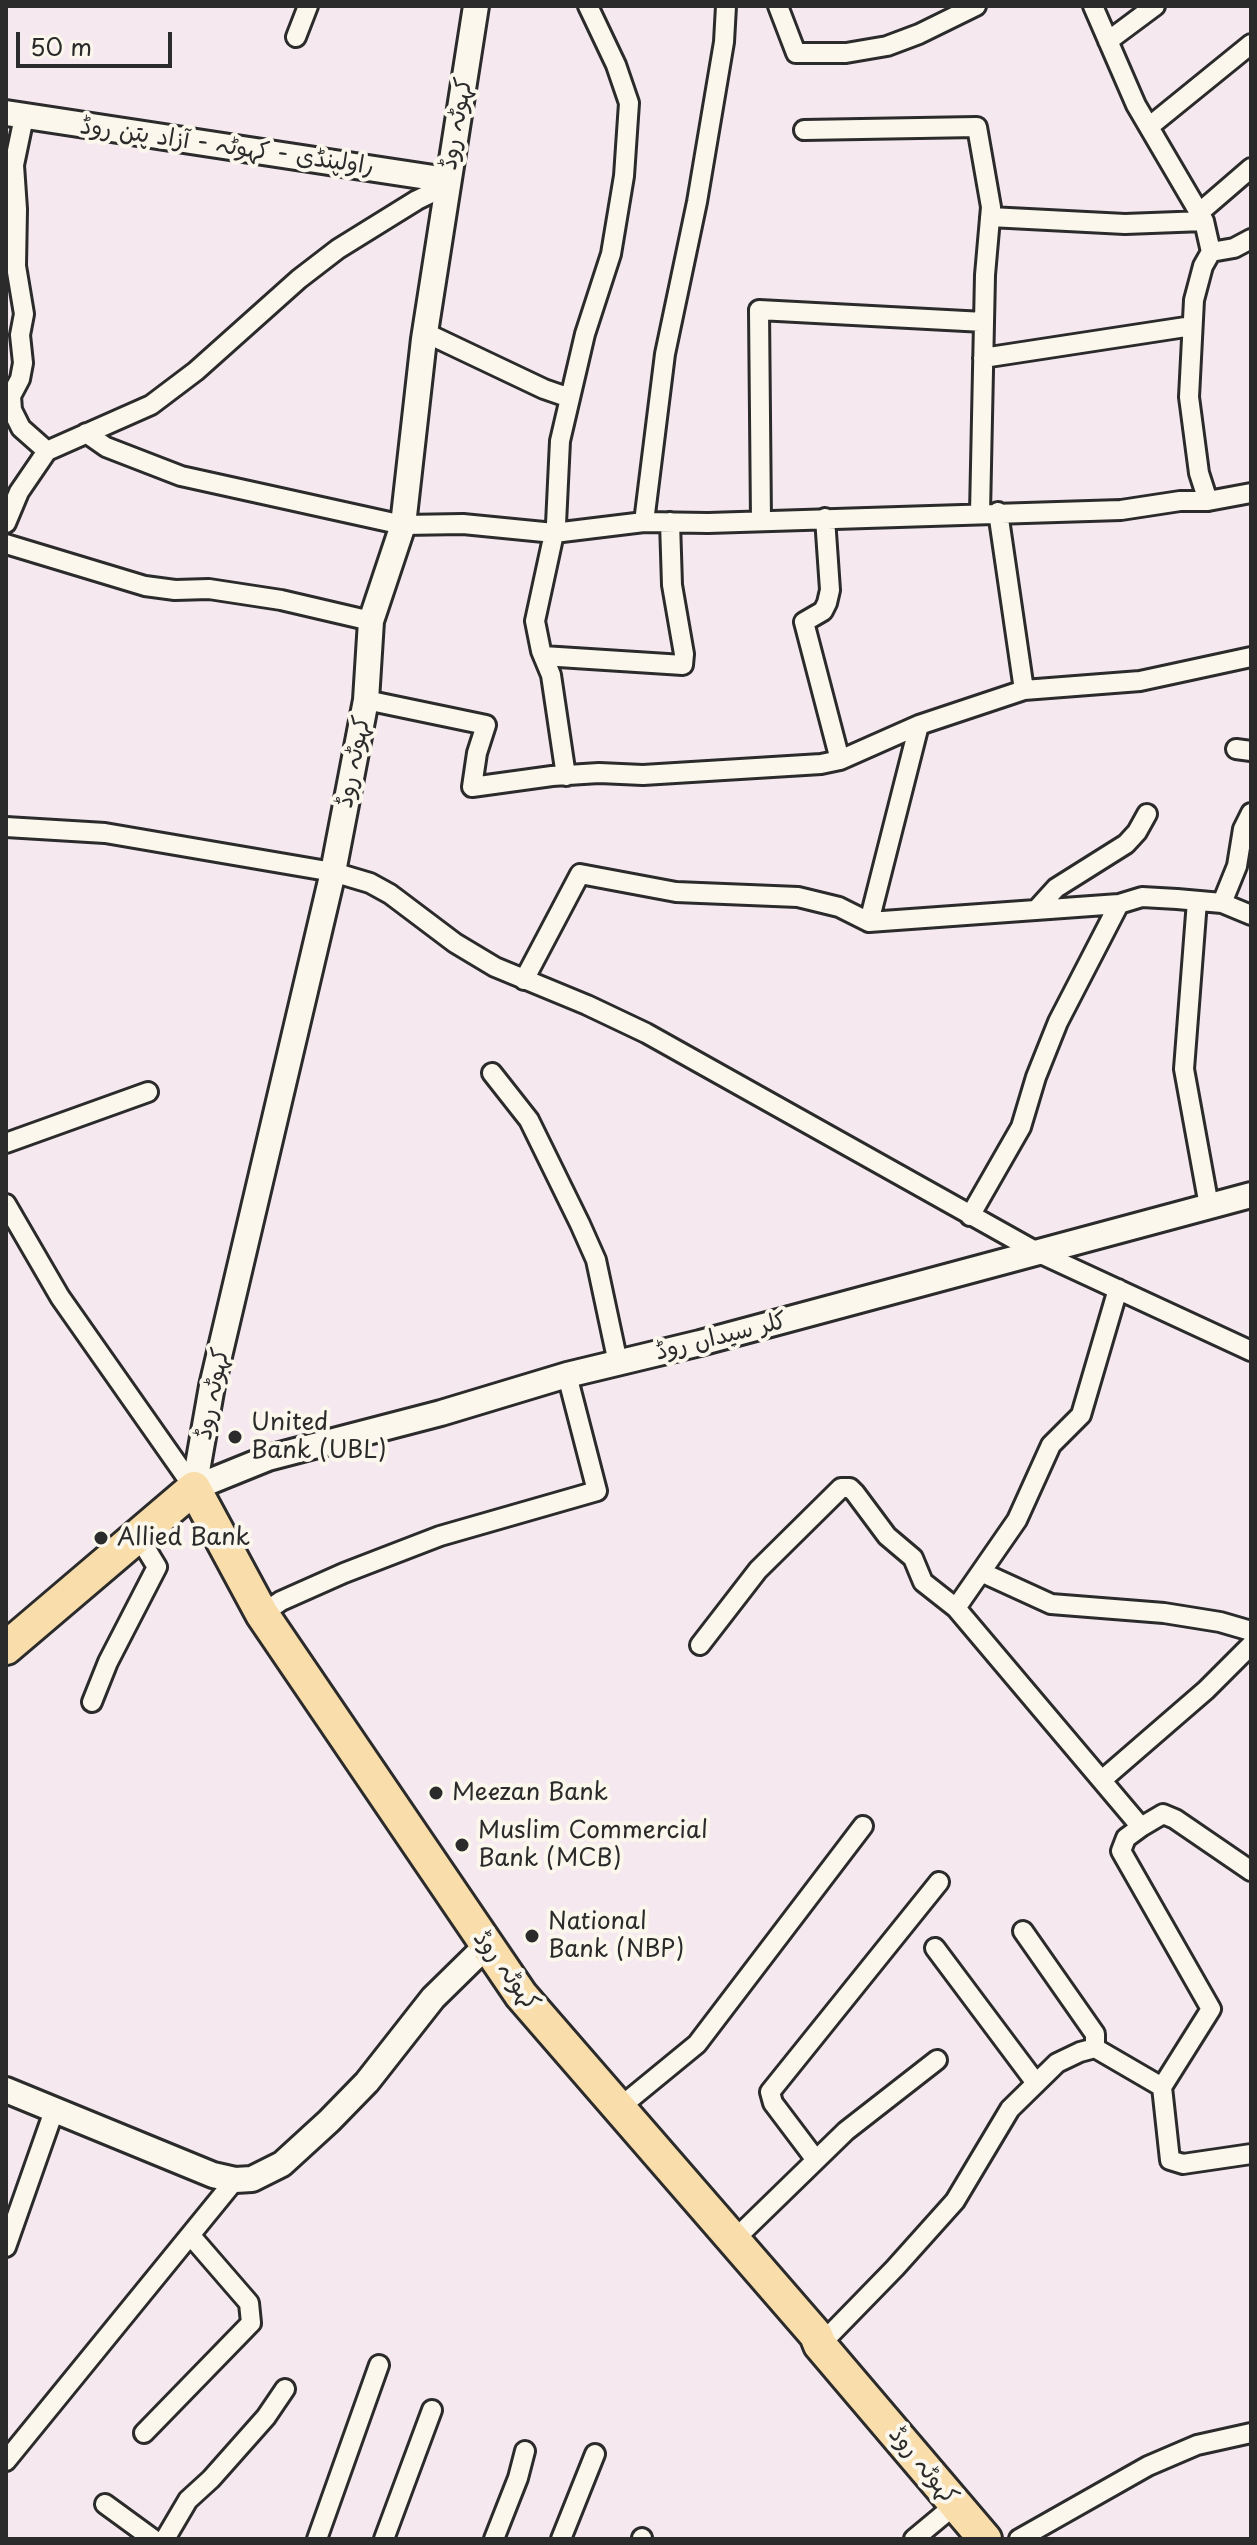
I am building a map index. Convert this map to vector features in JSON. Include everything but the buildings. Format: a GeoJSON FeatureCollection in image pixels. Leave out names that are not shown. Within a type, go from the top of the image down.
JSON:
{"type":"FeatureCollection","features":[{"type":"Feature","properties":{"kind":"highway"},"geometry":{"type":"LineString","coordinates":[[6,1648],[194,1488]]}},
{"type":"Feature","properties":{"kind":"highway","name":"کہوٹہ روڈ"},"geometry":{"type":"LineString","coordinates":[[194,1488],[262,1614],[521,1995],[816,2335],[820,2345],[985,2539]]}},
{"type":"Feature","properties":{"kind":"main road","name":"کہوٹہ روڈ"},"geometry":{"type":"LineString","coordinates":[[194,1488],[212,1386],[333,872],[366,700],[371,621],[403,525],[447,183],[476,6]]}},
{"type":"Feature","properties":{"kind":"main road","name":"راولپنڈی - کہوٹہ - آزاد پتن روڈ"},"geometry":{"type":"LineString","coordinates":[[15,115],[447,183]]}},
{"type":"Feature","properties":{"kind":"main road","name":"کلر سیداں روڈ"},"geometry":{"type":"LineString","coordinates":[[194,1488],[268,1458],[441,1413],[567,1375],[700,1343],[1251,1195]]}},
{"type":"Feature","properties":{"kind":"main road"},"geometry":{"type":"LineString","coordinates":[[6,2090],[213,2175],[235,2180],[252,2179],[273,2169],[329,2121],[367,2082],[433,1998],[486,1946]]}},
{"type":"Feature","properties":{"kind":"street"},"geometry":{"type":"LineString","coordinates":[[296,37],[308,6]]}},
{"type":"Feature","properties":{"kind":"street"},"geometry":{"type":"LineString","coordinates":[[566,776],[551,675],[535,621],[554,533],[560,482],[560,441],[585,334],[611,254],[624,176],[629,103],[616,65],[588,6]]}},
{"type":"Feature","properties":{"kind":"street"},"geometry":{"type":"LineString","coordinates":[[644,522],[665,354],[697,202],[724,42],[726,6]]}},
{"type":"Feature","properties":{"kind":"street"},"geometry":{"type":"LineString","coordinates":[[778,6],[796,53],[846,53],[887,46],[976,6]]}},
{"type":"Feature","properties":{"kind":"street"},"geometry":{"type":"LineString","coordinates":[[1093,6],[1136,105],[1202,216],[1211,252],[1203,266],[1194,300],[1189,397],[1199,473],[1208,501]]}},
{"type":"Feature","properties":{"kind":"street"},"geometry":{"type":"LineString","coordinates":[[1108,41],[1155,6]]}},
{"type":"Feature","properties":{"kind":"street"},"geometry":{"type":"LineString","coordinates":[[1150,126],[1251,44]]}},
{"type":"Feature","properties":{"kind":"street"},"geometry":{"type":"LineString","coordinates":[[15,115],[16,266],[24,314],[14,369],[20,379],[11,396],[12,410],[21,428],[47,451]]}},
{"type":"Feature","properties":{"kind":"street"},"geometry":{"type":"LineString","coordinates":[[804,130],[977,127],[991,207],[983,358],[989,513],[1024,690]]}},
{"type":"Feature","properties":{"kind":"street"},"geometry":{"type":"LineString","coordinates":[[990,217],[1125,224],[1202,216],[1251,168]]}},
{"type":"Feature","properties":{"kind":"street"},"geometry":{"type":"LineString","coordinates":[[6,523],[19,492],[47,451],[151,405],[196,371],[299,279],[338,249],[447,183]]}},
{"type":"Feature","properties":{"kind":"street"},"geometry":{"type":"LineString","coordinates":[[1211,252],[1234,248],[1251,239]]}},
{"type":"Feature","properties":{"kind":"street"},"geometry":{"type":"LineString","coordinates":[[761,521],[759,310],[984,322]]}},
{"type":"Feature","properties":{"kind":"street"},"geometry":{"type":"LineString","coordinates":[[983,358],[1192,326]]}},
{"type":"Feature","properties":{"kind":"street"},"geometry":{"type":"LineString","coordinates":[[426,333],[544,389],[570,398]]}},
{"type":"Feature","properties":{"kind":"street"},"geometry":{"type":"LineString","coordinates":[[86,433],[106,447],[181,476],[403,525],[463,524],[554,533],[644,522],[1121,510],[1251,493]]}},
{"type":"Feature","properties":{"kind":"street"},"geometry":{"type":"LineString","coordinates":[[825,518],[830,590],[823,611],[804,622],[840,760]]}},
{"type":"Feature","properties":{"kind":"street"},"geometry":{"type":"LineString","coordinates":[[543,656],[683,665],[684,654],[672,585],[670,522]]}},
{"type":"Feature","properties":{"kind":"street"},"geometry":{"type":"LineString","coordinates":[[6,544],[145,586],[175,590],[209,589],[281,600],[371,621]]}},
{"type":"Feature","properties":{"kind":"street"},"geometry":{"type":"LineString","coordinates":[[366,700],[486,725],[477,753],[472,787],[566,776],[794,767],[840,760],[919,725],[1024,690],[1140,681],[1251,657]]}},
{"type":"Feature","properties":{"kind":"street"},"geometry":{"type":"LineString","coordinates":[[869,922],[919,725]]}},
{"type":"Feature","properties":{"kind":"street"},"geometry":{"type":"LineString","coordinates":[[1222,903],[1237,866],[1243,829],[1251,813]]}},
{"type":"Feature","properties":{"kind":"street"},"geometry":{"type":"LineString","coordinates":[[1036,910],[1056,888],[1126,844],[1147,814]]}},
{"type":"Feature","properties":{"kind":"street"},"geometry":{"type":"LineString","coordinates":[[6,827],[105,833],[333,872],[370,883],[455,943],[524,980],[646,1033],[1037,1252],[1251,1351]]}},
{"type":"Feature","properties":{"kind":"street"},"geometry":{"type":"LineString","coordinates":[[524,980],[580,874],[676,892],[798,897],[839,907],[869,922],[1119,904],[1142,897],[1222,903],[1251,915]]}},
{"type":"Feature","properties":{"kind":"street"},"geometry":{"type":"LineString","coordinates":[[1197,901],[1184,1069],[1209,1206]]}},
{"type":"Feature","properties":{"kind":"street"},"geometry":{"type":"LineString","coordinates":[[970,1216],[1021,1127],[1058,1022],[1119,904]]}},
{"type":"Feature","properties":{"kind":"street"},"geometry":{"type":"LineString","coordinates":[[492,1073],[529,1120],[596,1260],[618,1363]]}},
{"type":"Feature","properties":{"kind":"street"},"geometry":{"type":"LineString","coordinates":[[6,1143],[148,1092]]}},
{"type":"Feature","properties":{"kind":"street"},"geometry":{"type":"LineString","coordinates":[[6,1204],[60,1297],[194,1488]]}},
{"type":"Feature","properties":{"kind":"street"},"geometry":{"type":"LineString","coordinates":[[956,1608],[1017,1520],[1051,1445],[1081,1415],[1118,1289]]}},
{"type":"Feature","properties":{"kind":"street"},"geometry":{"type":"LineString","coordinates":[[262,1614],[281,1601],[344,1573],[440,1536],[597,1491],[567,1375]]}},
{"type":"Feature","properties":{"kind":"street"},"geometry":{"type":"LineString","coordinates":[[700,1645],[758,1570],[841,1488],[850,1488],[887,1536],[913,1558],[923,1582],[956,1608],[1141,1827]]}},
{"type":"Feature","properties":{"kind":"street"},"geometry":{"type":"LineString","coordinates":[[92,1702],[108,1662],[157,1567],[137,1534]]}},
{"type":"Feature","properties":{"kind":"street"},"geometry":{"type":"LineString","coordinates":[[981,1572],[1051,1604],[1164,1613],[1220,1622],[1251,1631]]}},
{"type":"Feature","properties":{"kind":"street"},"geometry":{"type":"LineString","coordinates":[[1102,1780],[1206,1690],[1251,1645]]}},
{"type":"Feature","properties":{"kind":"street"},"geometry":{"type":"LineString","coordinates":[[1251,1871],[1163,1814],[1126,1838],[1121,1851],[1211,2009],[1162,2087],[1170,2160],[1183,2164],[1251,2154]]}},
{"type":"Feature","properties":{"kind":"street"},"geometry":{"type":"LineString","coordinates":[[619,2108],[697,2044],[863,1826]]}},
{"type":"Feature","properties":{"kind":"street"},"geometry":{"type":"LineString","coordinates":[[816,2160],[773,2103],[770,2092],[939,1882]]}},
{"type":"Feature","properties":{"kind":"street"},"geometry":{"type":"LineString","coordinates":[[1023,1931],[1095,2034],[1095,2048]]}},
{"type":"Feature","properties":{"kind":"street"},"geometry":{"type":"LineString","coordinates":[[935,1948],[1036,2083]]}},
{"type":"Feature","properties":{"kind":"street"},"geometry":{"type":"LineString","coordinates":[[820,2345],[955,2201],[1010,2109],[1057,2063],[1095,2048],[1162,2087]]}},
{"type":"Feature","properties":{"kind":"street"},"geometry":{"type":"LineString","coordinates":[[734,2240],[846,2131],[937,2060]]}},
{"type":"Feature","properties":{"kind":"street"},"geometry":{"type":"LineString","coordinates":[[6,2247],[55,2108]]}},
{"type":"Feature","properties":{"kind":"street"},"geometry":{"type":"LineString","coordinates":[[6,2461],[235,2180]]}},
{"type":"Feature","properties":{"kind":"street"},"geometry":{"type":"LineString","coordinates":[[144,2433],[251,2323],[249,2303],[191,2236]]}},
{"type":"Feature","properties":{"kind":"street"},"geometry":{"type":"LineString","coordinates":[[317,2539],[379,2365]]}},
{"type":"Feature","properties":{"kind":"street"},"geometry":{"type":"LineString","coordinates":[[165,2539],[188,2500],[225,2464],[266,2417],[285,2389]]}},
{"type":"Feature","properties":{"kind":"street"},"geometry":{"type":"LineString","coordinates":[[384,2539],[432,2410]]}},
{"type":"Feature","properties":{"kind":"street"},"geometry":{"type":"LineString","coordinates":[[1019,2539],[1148,2466],[1197,2445],[1251,2433]]}},
{"type":"Feature","properties":{"kind":"street"},"geometry":{"type":"LineString","coordinates":[[494,2539],[525,2451]]}},
{"type":"Feature","properties":{"kind":"street"},"geometry":{"type":"LineString","coordinates":[[561,2539],[595,2454]]}},
{"type":"Feature","properties":{"kind":"street"},"geometry":{"type":"LineString","coordinates":[[105,2504],[152,2539]]}},
{"type":"Feature","properties":{"kind":"street"},"geometry":{"type":"LineString","coordinates":[[914,2539],[956,2504]]}},
{"type":"Feature","properties":{"kind":"place","name":"United Bank (UBL)"},"geometry":{"type":"Point","coordinates":[235,1437]}},
{"type":"Feature","properties":{"kind":"place","name":"Allied Bank"},"geometry":{"type":"Point","coordinates":[101,1538]}},
{"type":"Feature","properties":{"kind":"place","name":"Meezan Bank"},"geometry":{"type":"Point","coordinates":[436,1793]}},
{"type":"Feature","properties":{"kind":"place","name":"Muslim Commercial Bank (MCB)"},"geometry":{"type":"Point","coordinates":[462,1845]}},
{"type":"Feature","properties":{"kind":"place","name":"National Bank (NBP)"},"geometry":{"type":"Point","coordinates":[532,1936]}}]}
